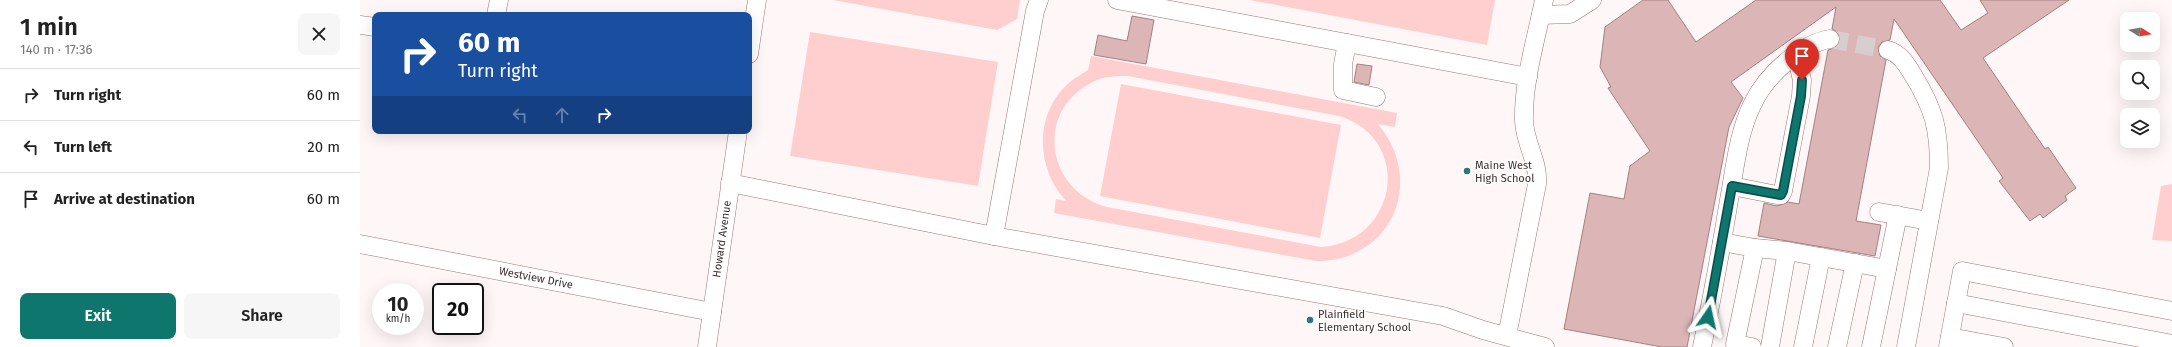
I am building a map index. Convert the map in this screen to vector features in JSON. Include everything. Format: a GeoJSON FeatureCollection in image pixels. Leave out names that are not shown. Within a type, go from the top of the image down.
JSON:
{"type":"FeatureCollection","features":[{"type":"Feature","properties":{"kind":"street"},"geometry":{"type":"LineString","coordinates":[[497,12],[499,0]]}},
{"type":"Feature","properties":{"kind":"street"},"geometry":{"type":"LineString","coordinates":[[752,34],[757,0]]}},
{"type":"Feature","properties":{"kind":"street"},"geometry":{"type":"LineString","coordinates":[[994,236],[1035,11],[1039,0]]}},
{"type":"Feature","properties":{"kind":"street"},"geometry":{"type":"LineString","coordinates":[[1117,0],[1528,77]]}},
{"type":"Feature","properties":{"kind":"street"},"geometry":{"type":"LineString","coordinates":[[1507,336],[1538,174],[1526,134],[1524,121],[1528,77],[1542,7],[1570,14],[1592,0]]}},
{"type":"Feature","properties":{"kind":"street"},"geometry":{"type":"LineString","coordinates":[[360,25],[372,27]]}},
{"type":"Feature","properties":{"kind":"street"},"geometry":{"type":"LineString","coordinates":[[1702,347],[1739,146],[1753,103],[1774,72],[1796,55],[1821,41],[1830,39]]}},
{"type":"Feature","properties":{"kind":"street"},"geometry":{"type":"LineString","coordinates":[[1347,43],[1343,64],[1343,90],[1376,97]]}},
{"type":"Feature","properties":{"kind":"street"},"geometry":{"type":"LineString","coordinates":[[1888,50],[1896,52],[1902,59],[1928,100],[1934,118],[1939,151],[1939,168],[1906,347]]}},
{"type":"Feature","properties":{"kind":"street"},"geometry":{"type":"LineString","coordinates":[[1732,186],[1777,195],[1781,195],[1783,191],[1801,96],[1802,80],[1796,55]]}},
{"type":"Feature","properties":{"kind":"street","name":"Howard Avenue"},"geometry":{"type":"LineString","coordinates":[[706,347],[738,134]]}},
{"type":"Feature","properties":{"kind":"street"},"geometry":{"type":"LineString","coordinates":[[730,183],[994,236],[1443,316],[1545,347]]}},
{"type":"Feature","properties":{"kind":"street"},"geometry":{"type":"LineString","coordinates":[[1879,212],[1929,221]]}},
{"type":"Feature","properties":{"kind":"street"},"geometry":{"type":"LineString","coordinates":[[1871,347],[1898,215]]}},
{"type":"Feature","properties":{"kind":"street"},"geometry":{"type":"LineString","coordinates":[[1722,242],[1755,248],[1788,251],[1887,269]]}},
{"type":"Feature","properties":{"kind":"street","name":"Westview Drive"},"geometry":{"type":"LineString","coordinates":[[360,244],[712,312]]}},
{"type":"Feature","properties":{"kind":"street"},"geometry":{"type":"LineString","coordinates":[[1752,347],[1734,344],[1755,248]]}},
{"type":"Feature","properties":{"kind":"street"},"geometry":{"type":"LineString","coordinates":[[1770,347],[1788,251]]}},
{"type":"Feature","properties":{"kind":"street"},"geometry":{"type":"LineString","coordinates":[[1803,347],[1821,257]]}},
{"type":"Feature","properties":{"kind":"street"},"geometry":{"type":"LineString","coordinates":[[1837,347],[1855,263]]}},
{"type":"Feature","properties":{"kind":"street"},"geometry":{"type":"LineString","coordinates":[[2004,347],[1949,342],[1962,271],[2172,311]]}},
{"type":"Feature","properties":{"kind":"street"},"geometry":{"type":"LineString","coordinates":[[1956,303],[2172,344]]}},
{"type":"Feature","properties":{"kind":"shaded area"},"geometry":{"type":"Polygon","coordinates":[[[833,0],[1020,0],[1017,19],[997,30],[833,0]]]}},
{"type":"Feature","properties":{"kind":"shaded area"},"geometry":{"type":"Polygon","coordinates":[[[1250,0],[1495,0],[1487,45],[1250,0]]]}},
{"type":"Feature","properties":{"kind":"shaded area"},"geometry":{"type":"Polygon","coordinates":[[[810,32],[998,62],[978,186],[790,156],[810,32]]]}},
{"type":"Feature","properties":{"kind":"shaded area"},"geometry":{"type":"Polygon","coordinates":[[[1091,56],[1397,113],[1395,127],[1378,124],[1392,146],[1399,170],[1400,193],[1394,214],[1382,233],[1364,248],[1342,258],[1316,261],[1054,213],[1056,199],[1066,201],[1056,188],[1048,173],[1044,157],[1043,140],[1045,124],[1050,109],[1058,94],[1070,82],[1088,70],[1091,56]],[[1128,76],[1111,77],[1095,81],[1075,94],[1062,110],[1056,129],[1055,148],[1060,167],[1070,184],[1086,198],[1107,207],[1321,247],[1347,241],[1367,228],[1380,209],[1387,188],[1387,166],[1379,145],[1363,128],[1339,116],[1128,76]]]}},
{"type":"Feature","properties":{"kind":"shaded area"},"geometry":{"type":"Polygon","coordinates":[[[1121,84],[1341,125],[1320,238],[1100,196],[1121,84]]]}},
{"type":"Feature","properties":{"kind":"shaded area"},"geometry":{"type":"Polygon","coordinates":[[[2172,184],[2172,241],[2152,240],[2161,186],[2172,184]]]}},
{"type":"Feature","properties":{"kind":"building"},"geometry":{"type":"Polygon","coordinates":[[[1643,0],[1668,0],[1696,42],[1756,0],[1940,0],[1961,30],[1988,13],[1980,0],[2069,0],[1983,58],[2045,149],[2048,147],[2076,188],[2065,196],[2067,200],[2043,218],[2040,214],[2030,221],[1999,181],[2003,178],[1894,19],[1890,40],[1882,42],[1878,47],[1880,56],[1886,60],[1856,221],[1881,225],[1875,256],[1758,236],[1764,203],[1777,206],[1788,202],[1799,204],[1828,50],[1837,47],[1840,41],[1838,32],[1832,29],[1836,7],[1731,82],[1743,98],[1729,127],[1687,347],[1662,347],[1564,329],[1590,193],[1624,199],[1630,166],[1650,151],[1608,88],[1611,87],[1600,67],[1605,27],[1643,0]]]}},
{"type":"Feature","properties":{"kind":"building"},"geometry":{"type":"Polygon","coordinates":[[[1132,16],[1154,20],[1146,64],[1094,55],[1098,35],[1127,41],[1132,16]]]}},
{"type":"Feature","properties":{"kind":"building"},"geometry":{"type":"Polygon","coordinates":[[[1357,64],[1372,66],[1369,85],[1354,82],[1357,64]]]}},
{"type":"Feature","properties":{"kind":"tunnel"},"geometry":{"type":"LineString","coordinates":[[1830,39],[1888,50]]}},
{"type":"Feature","properties":{"kind":"place","name":"Maine West High School"},"geometry":{"type":"Point","coordinates":[1467,171]}},
{"type":"Feature","properties":{"kind":"place","name":"Plainfield Elementary School"},"geometry":{"type":"Point","coordinates":[1310,320]}},
{"type":"Feature","properties":{"kind":"route"},"geometry":{"type":"LineString","coordinates":[[1708,317],[1732,186],[1781,195],[1801,96],[1802,80]]}}]}
